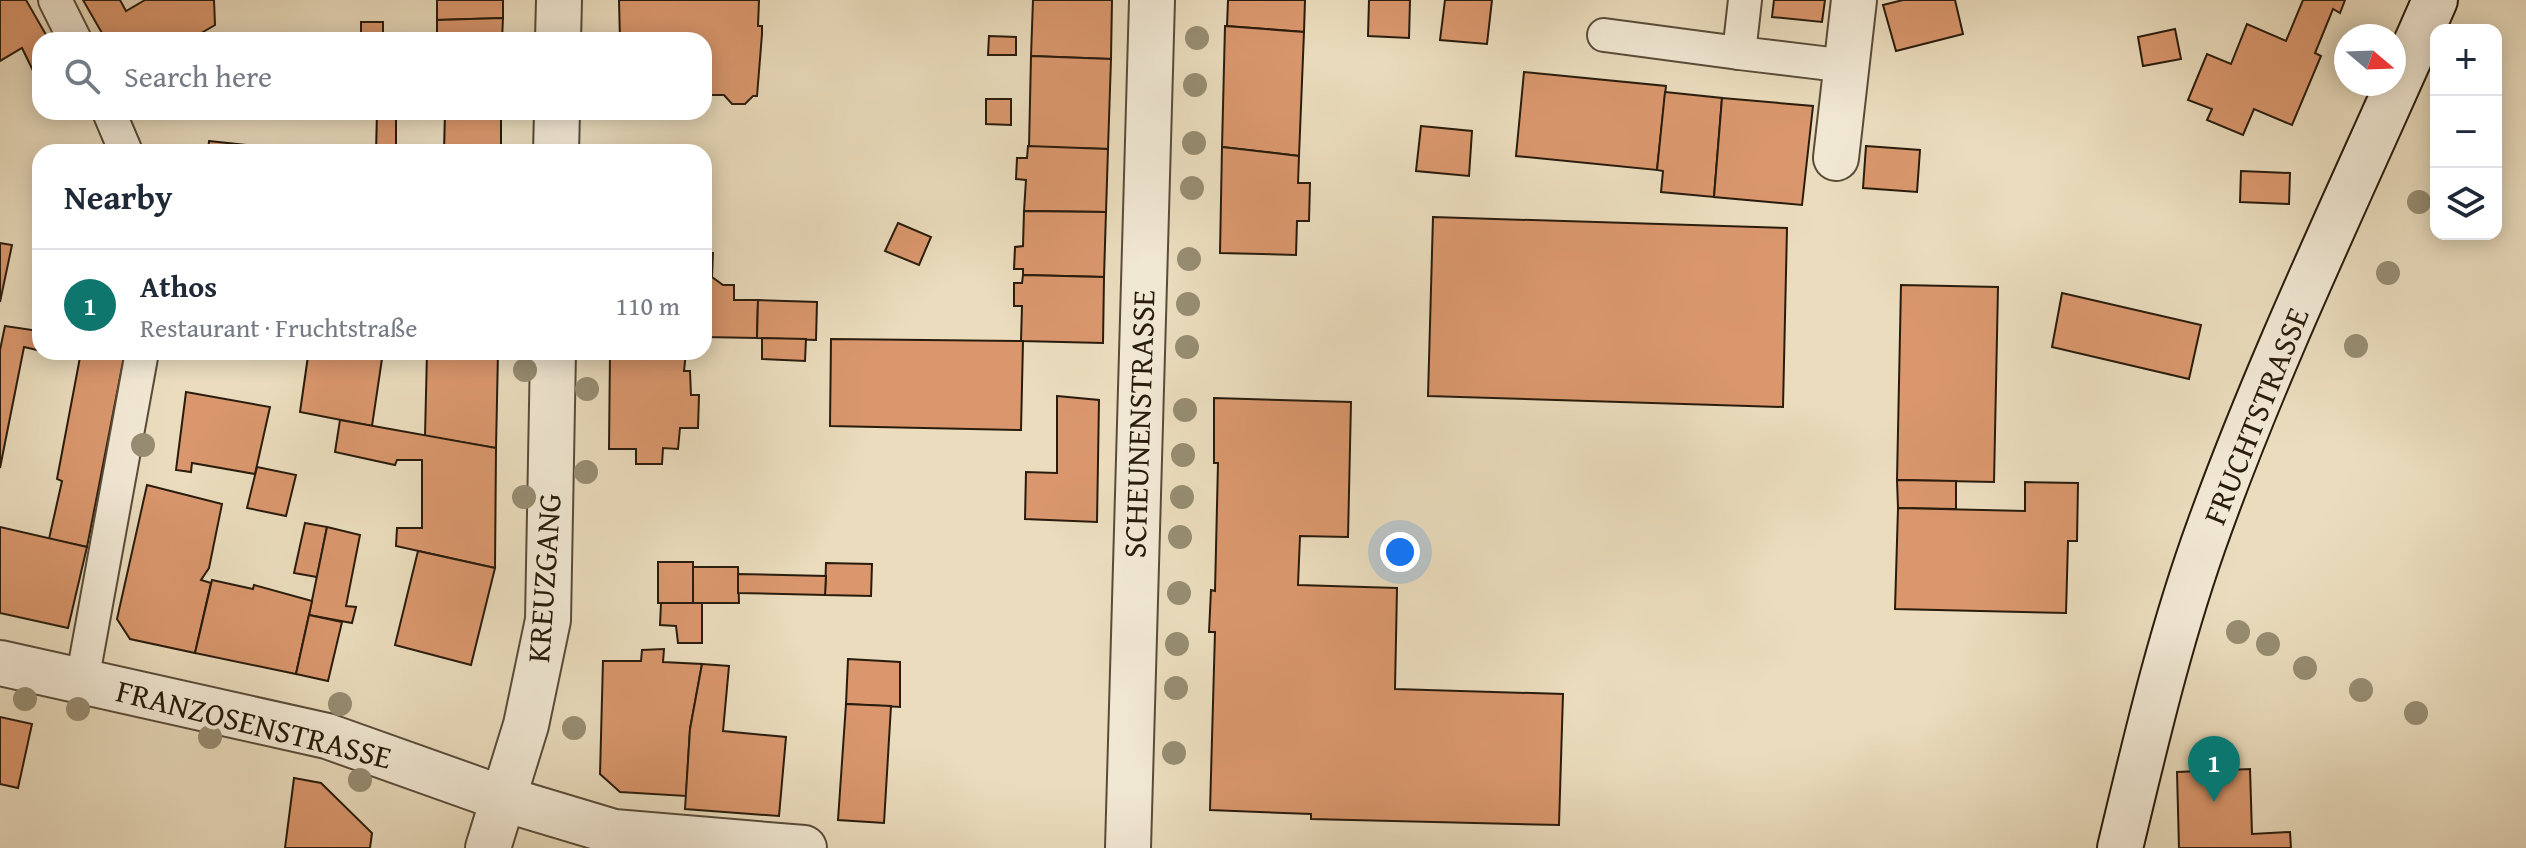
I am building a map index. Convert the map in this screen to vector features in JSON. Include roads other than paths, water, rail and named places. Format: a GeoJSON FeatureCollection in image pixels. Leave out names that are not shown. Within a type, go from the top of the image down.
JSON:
{"type":"FeatureCollection","features":[{"type":"Feature","properties":{"kind":"street"},"geometry":{"type":"LineString","coordinates":[[558,32],[559,0]]}},
{"type":"Feature","properties":{"kind":"street","name":"SCHEUNENSTRASSE"},"geometry":{"type":"LineString","coordinates":[[1128,848],[1152,0]]}},
{"type":"Feature","properties":{"kind":"street"},"geometry":{"type":"LineString","coordinates":[[1836,158],[1854,0]]}},
{"type":"Feature","properties":{"kind":"street","name":"FRUCHTSTRASSE"},"geometry":{"type":"LineString","coordinates":[[2120,848],[2175,633],[2210,526],[2252,420],[2435,0]]}},
{"type":"Feature","properties":{"kind":"street"},"geometry":{"type":"LineString","coordinates":[[556,144],[557,120]]}},
{"type":"Feature","properties":{"kind":"street","name":"KREUZGANG"},"geometry":{"type":"LineString","coordinates":[[488,848],[526,725],[548,620],[553,360]]}},
{"type":"Feature","properties":{"kind":"street","name":"FRANZOSENSTRASSE"},"geometry":{"type":"LineString","coordinates":[[0,663],[327,736],[504,799],[614,832],[804,848]]}},
{"type":"Feature","properties":{"kind":"lane"},"geometry":{"type":"LineString","coordinates":[[55,0],[71,32]]}},
{"type":"Feature","properties":{"kind":"lane"},"geometry":{"type":"LineString","coordinates":[[1739,53],[1745,0]]}},
{"type":"Feature","properties":{"kind":"lane"},"geometry":{"type":"LineString","coordinates":[[1604,35],[1847,66]]}},
{"type":"Feature","properties":{"kind":"lane"},"geometry":{"type":"LineString","coordinates":[[112,120],[123,144]]}},
{"type":"Feature","properties":{"kind":"lane"},"geometry":{"type":"LineString","coordinates":[[82,681],[141,360]]}},
{"type":"Feature","properties":{"kind":"place","name":"Athos"},"geometry":{"type":"Point","coordinates":[2214,802]}}]}
